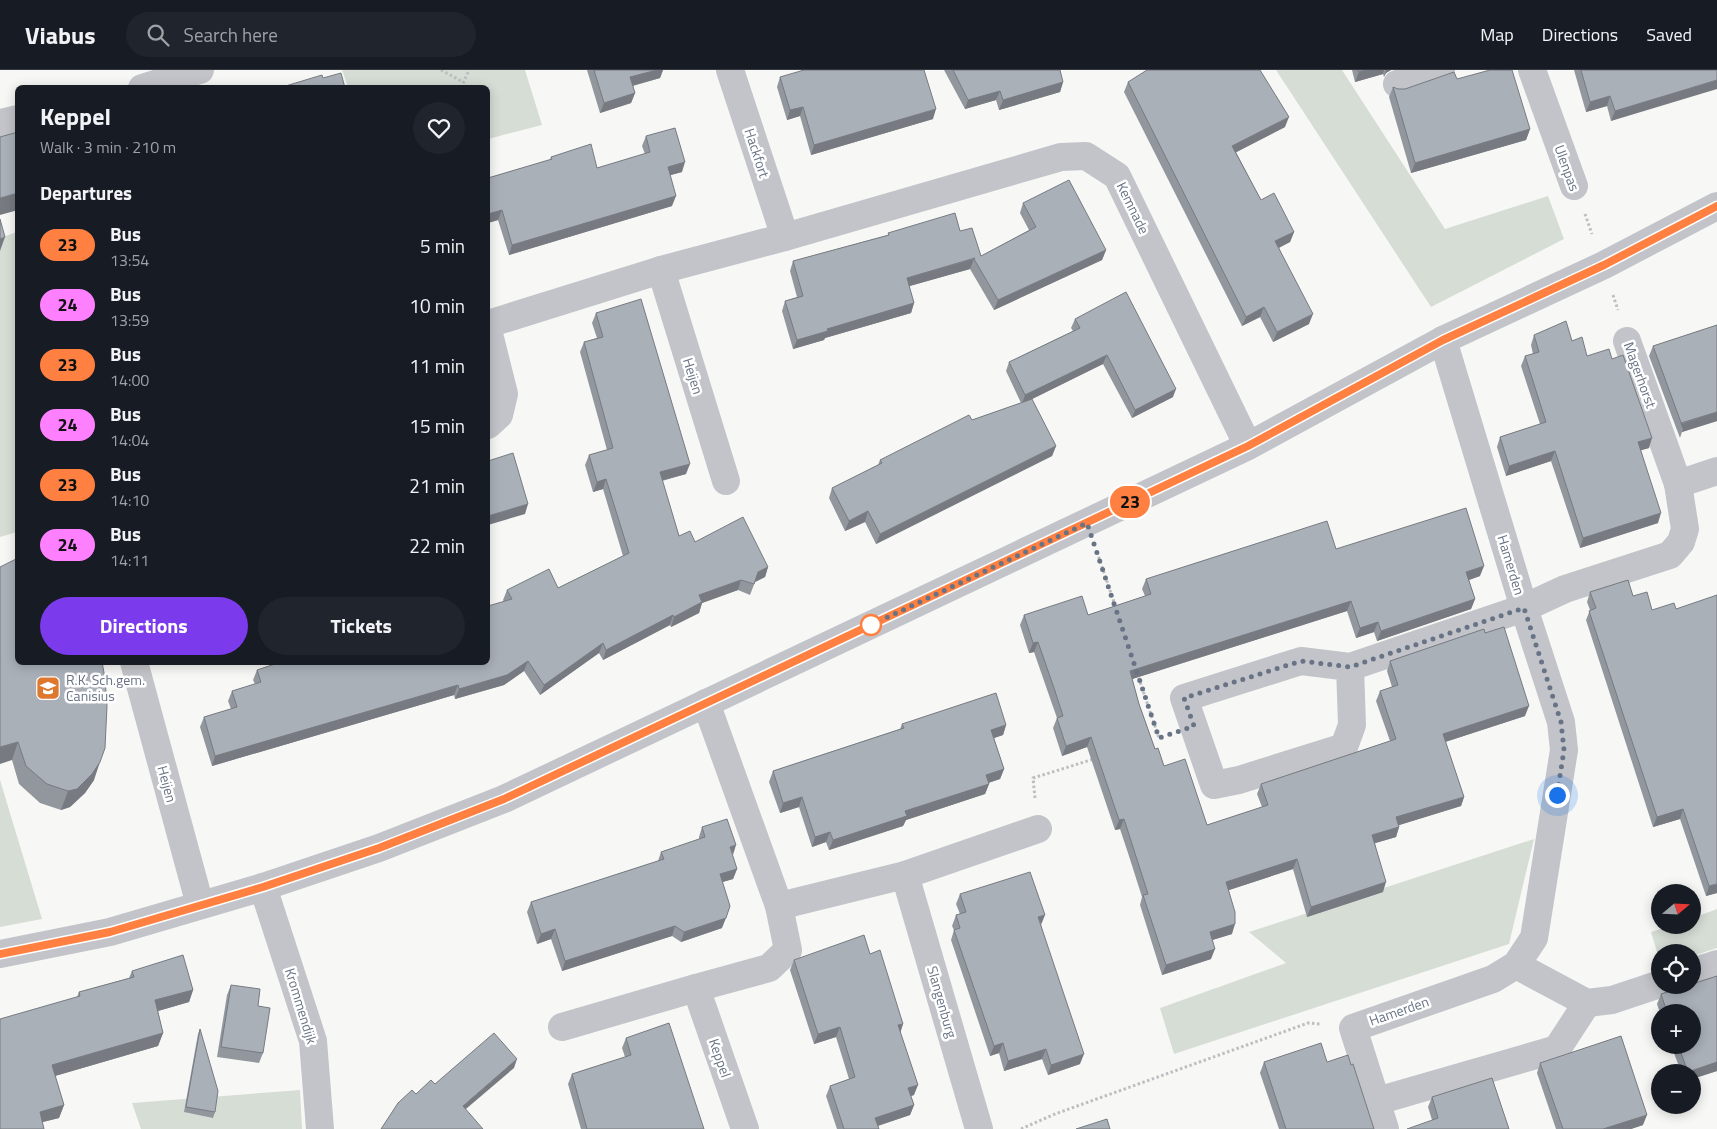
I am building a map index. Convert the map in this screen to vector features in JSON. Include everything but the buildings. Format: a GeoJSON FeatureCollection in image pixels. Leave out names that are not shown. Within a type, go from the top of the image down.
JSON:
{"type":"FeatureCollection","features":[{"type":"Feature","properties":{"kind":"street"},"geometry":{"type":"LineString","coordinates":[[152,85],[200,70]]}},
{"type":"Feature","properties":{"kind":"street","name":"Hackfort"},"geometry":{"type":"LineString","coordinates":[[730,70],[785,237]]}},
{"type":"Feature","properties":{"kind":"street"},"geometry":{"type":"LineString","coordinates":[[1398,84],[1441,70]]}},
{"type":"Feature","properties":{"kind":"street","name":"Ulenpas"},"geometry":{"type":"LineString","coordinates":[[1532,70],[1574,186]]}},
{"type":"Feature","properties":{"kind":"street"},"geometry":{"type":"LineString","coordinates":[[0,123],[15,120]]}},
{"type":"Feature","properties":{"kind":"street","name":"Kemnade"},"geometry":{"type":"LineString","coordinates":[[785,237],[1061,157],[1086,156],[1117,176],[1248,446]]}},
{"type":"Feature","properties":{"kind":"street"},"geometry":{"type":"LineString","coordinates":[[0,954],[110,932],[263,887],[379,848],[504,799],[1248,446],[1443,340],[1604,265],[1717,206]]}},
{"type":"Feature","properties":{"kind":"street"},"geometry":{"type":"LineString","coordinates":[[490,323],[661,270],[785,237]]}},
{"type":"Feature","properties":{"kind":"street","name":"Heijen"},"geometry":{"type":"LineString","coordinates":[[661,270],[726,481]]}},
{"type":"Feature","properties":{"kind":"street"},"geometry":{"type":"LineString","coordinates":[[490,338],[504,394],[499,415],[490,423]]}},
{"type":"Feature","properties":{"kind":"street","name":"Hamerden"},"geometry":{"type":"LineString","coordinates":[[1385,1129],[1353,1028],[1493,979],[1516,965],[1534,938],[1564,750],[1561,722],[1524,608],[1443,340]]}},
{"type":"Feature","properties":{"kind":"street","name":"Magerhorst"},"geometry":{"type":"LineString","coordinates":[[1350,667],[1524,608],[1565,589],[1670,555],[1681,542],[1685,529],[1678,484],[1627,341]]}},
{"type":"Feature","properties":{"kind":"street"},"geometry":{"type":"LineString","coordinates":[[1678,484],[1717,470]]}},
{"type":"Feature","properties":{"kind":"street"},"geometry":{"type":"LineString","coordinates":[[1301,661],[1350,667],[1352,725],[1344,747],[1238,780],[1214,785],[1194,726],[1184,698],[1301,661]]}},
{"type":"Feature","properties":{"kind":"street","name":"Heijen"},"geometry":{"type":"LineString","coordinates":[[135,665],[200,905]]}},
{"type":"Feature","properties":{"kind":"street"},"geometry":{"type":"LineString","coordinates":[[562,1027],[770,968],[788,950],[779,906],[706,703]]}},
{"type":"Feature","properties":{"kind":"street"},"geometry":{"type":"LineString","coordinates":[[779,906],[905,875],[1038,829]]}},
{"type":"Feature","properties":{"kind":"street","name":"Slangenburg"},"geometry":{"type":"LineString","coordinates":[[905,875],[979,1129]]}},
{"type":"Feature","properties":{"kind":"street","name":"Krommendijk"},"geometry":{"type":"LineString","coordinates":[[263,887],[313,1041],[320,1129]]}},
{"type":"Feature","properties":{"kind":"street"},"geometry":{"type":"LineString","coordinates":[[1701,969],[1717,964]]}},
{"type":"Feature","properties":{"kind":"street"},"geometry":{"type":"LineString","coordinates":[[1516,965],[1587,1004],[1612,1000],[1651,987]]}},
{"type":"Feature","properties":{"kind":"street","name":"Keppel"},"geometry":{"type":"LineString","coordinates":[[696,988],[745,1129]]}},
{"type":"Feature","properties":{"kind":"street"},"geometry":{"type":"LineString","coordinates":[[1377,1101],[1557,1049],[1587,1004]]}},
{"type":"Feature","properties":{"kind":"path"},"geometry":{"type":"LineString","coordinates":[[441,70],[463,82]]}},
{"type":"Feature","properties":{"kind":"path"},"geometry":{"type":"LineString","coordinates":[[462,85],[469,70]]}},
{"type":"Feature","properties":{"kind":"path","name":"Ulenpas"},"geometry":{"type":"LineString","coordinates":[[1574,186],[1604,265]]}},
{"type":"Feature","properties":{"kind":"path","name":"Magerhorst"},"geometry":{"type":"LineString","coordinates":[[1604,265],[1627,341]]}},
{"type":"Feature","properties":{"kind":"path"},"geometry":{"type":"LineString","coordinates":[[1087,523],[1118,616]]}},
{"type":"Feature","properties":{"kind":"path"},"geometry":{"type":"LineString","coordinates":[[1137,672],[1159,738]]}},
{"type":"Feature","properties":{"kind":"path"},"geometry":{"type":"LineString","coordinates":[[1150,741],[1194,726]]}},
{"type":"Feature","properties":{"kind":"path"},"geometry":{"type":"LineString","coordinates":[[1038,829],[1033,778],[1096,758]]}},
{"type":"Feature","properties":{"kind":"path"},"geometry":{"type":"LineString","coordinates":[[1021,1129],[1055,1114],[1308,1023],[1353,1028]]}},
{"type":"Feature","properties":{"kind":"shaded area"},"geometry":{"type":"Polygon","coordinates":[[[342,70],[525,70],[542,125],[490,138],[490,85],[347,85],[342,70]]]}},
{"type":"Feature","properties":{"kind":"shaded area"},"geometry":{"type":"Polygon","coordinates":[[[1276,70],[1342,70],[1445,229],[1548,196],[1564,239],[1431,307],[1276,70]]]}},
{"type":"Feature","properties":{"kind":"shaded area"},"geometry":{"type":"Polygon","coordinates":[[[15,233],[15,533],[0,537],[0,238],[15,233]]]}},
{"type":"Feature","properties":{"kind":"shaded area"},"geometry":{"type":"Polygon","coordinates":[[[0,780],[42,919],[0,927],[0,780]]]}},
{"type":"Feature","properties":{"kind":"shaded area"},"geometry":{"type":"Polygon","coordinates":[[[1534,839],[1509,944],[1174,1054],[1160,1008],[1286,963],[1249,932],[1534,839]]]}},
{"type":"Feature","properties":{"kind":"shaded area"},"geometry":{"type":"Polygon","coordinates":[[[1717,909],[1717,948],[1701,953],[1701,944],[1655,944],[1652,934],[1701,934],[1701,915],[1717,909]]]}},
{"type":"Feature","properties":{"kind":"shaded area"},"geometry":{"type":"Polygon","coordinates":[[[300,1090],[302,1129],[141,1129],[132,1103],[300,1090]]]}},
{"type":"Feature","properties":{"kind":"bus line","name":"23"},"geometry":{"type":"LineString","coordinates":[[0,954],[110,932],[263,887],[379,848],[504,799],[1248,446],[1443,340],[1604,265],[1717,206]]}},
{"type":"Feature","properties":{"kind":"place","name":"R.K. Sch.gem. Canisius"},"geometry":{"type":"Point","coordinates":[48,688]}},
{"type":"Feature","properties":{"kind":"route"},"geometry":{"type":"LineString","coordinates":[[871,625],[1087,523],[1159,738],[1194,726],[1184,698],[1301,661],[1350,667],[1524,608],[1561,722],[1564,750],[1557,795]]}}]}
